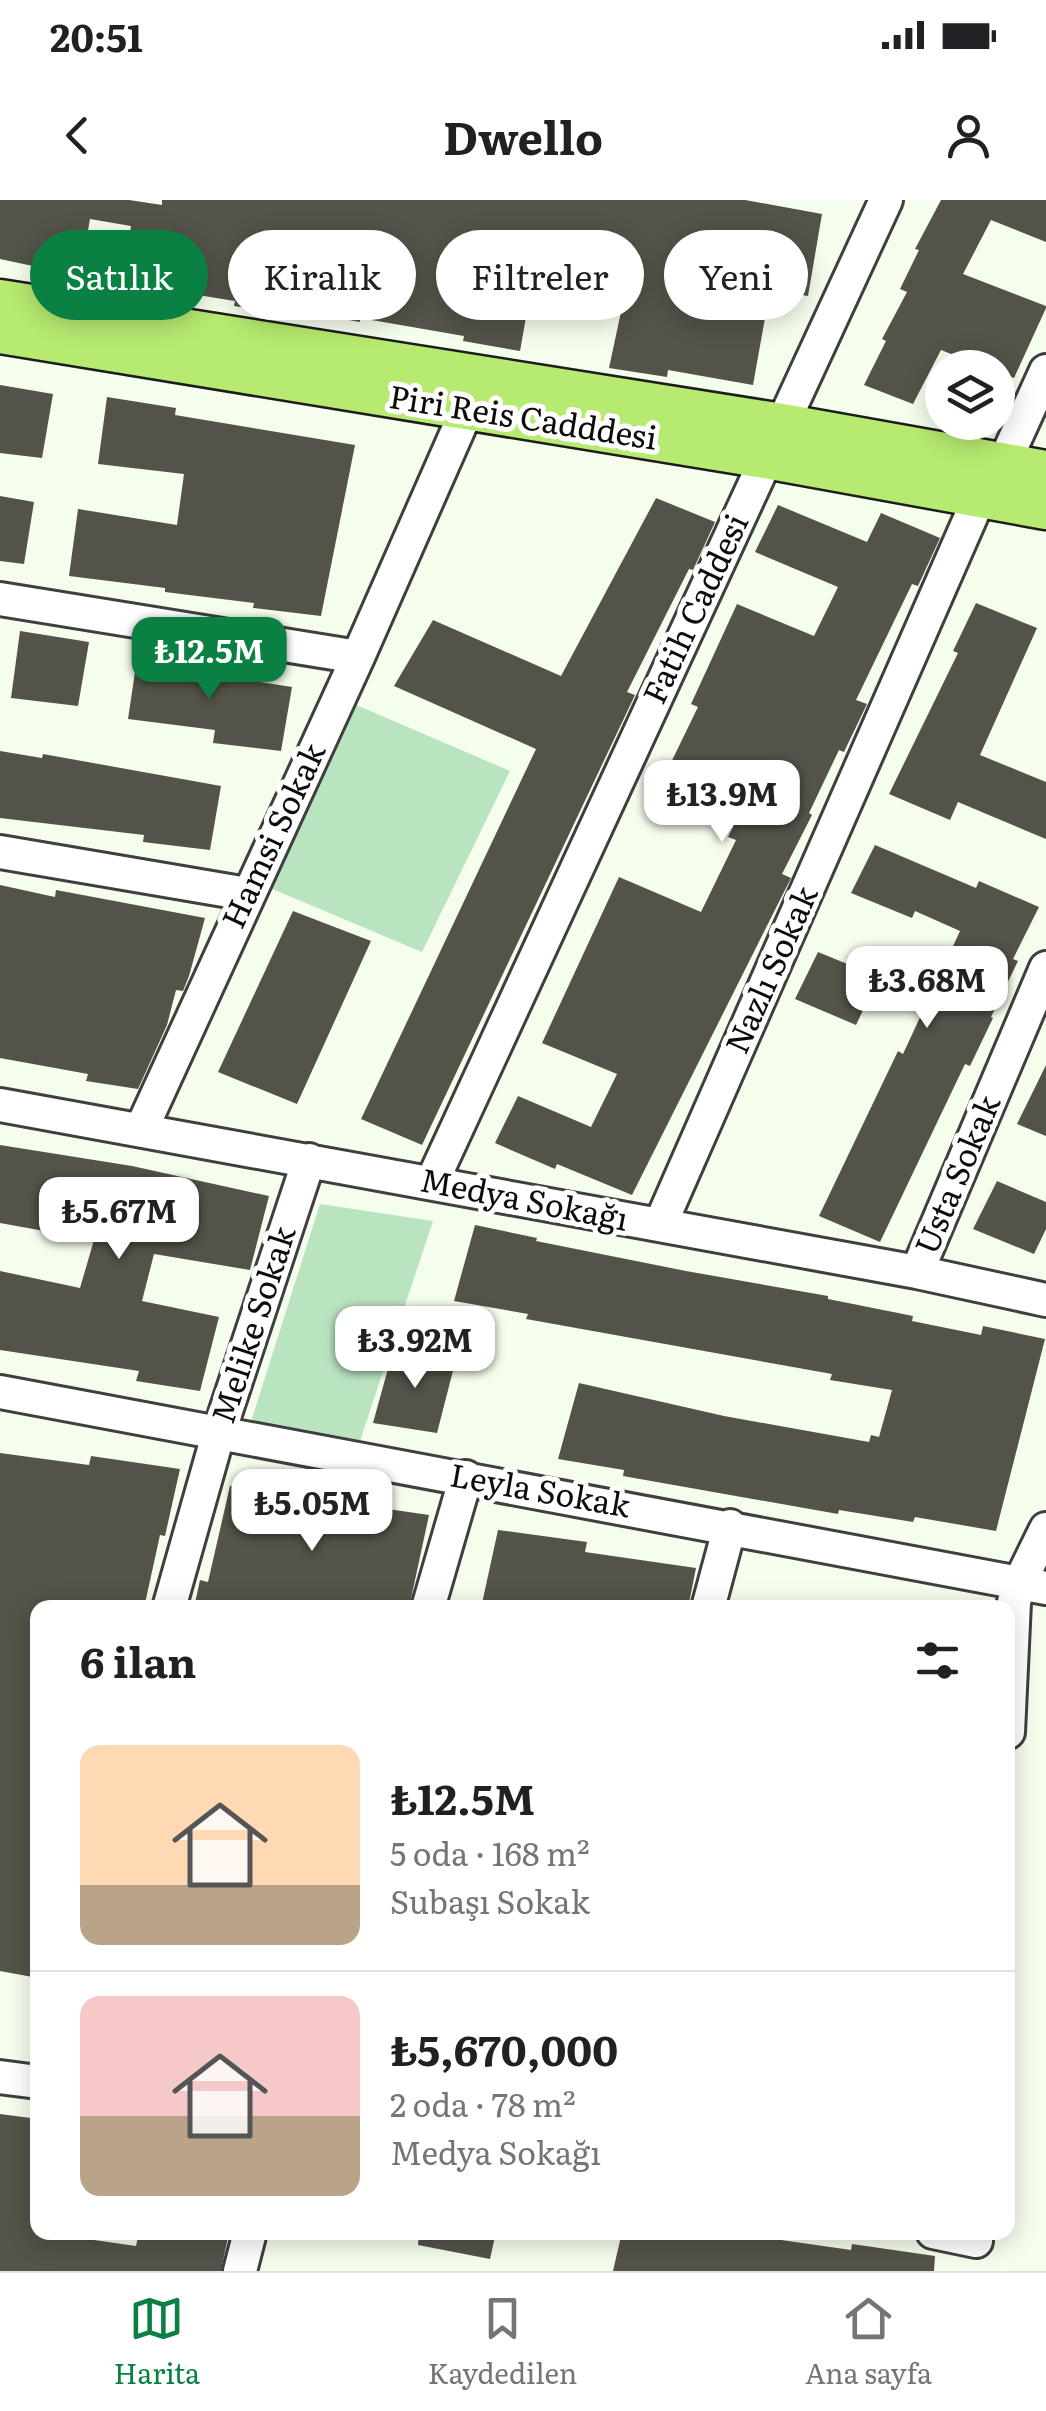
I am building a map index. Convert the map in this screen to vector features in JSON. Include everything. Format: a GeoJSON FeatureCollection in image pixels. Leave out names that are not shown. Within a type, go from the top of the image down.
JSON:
{"type":"FeatureCollection","features":[{"type":"Feature","properties":{"kind":"main road","name":"Piri Reis Cadddesi"},"geometry":{"type":"LineString","coordinates":[[0,300],[474,394]]}},
{"type":"Feature","properties":{"kind":"main road","name":"Piri Reis Cadddesi"},"geometry":{"type":"LineString","coordinates":[[0,333],[474,394],[774,441],[1004,463],[1046,471]]}},
{"type":"Feature","properties":{"kind":"main road","name":"Piri Reis Cadddesi"},"geometry":{"type":"LineString","coordinates":[[774,441],[980,496],[1046,509]]}},
{"type":"Feature","properties":{"kind":"street","name":"Fatih Caddesi"},"geometry":{"type":"LineString","coordinates":[[432,1182],[774,441],[880,201]]}},
{"type":"Feature","properties":{"kind":"street"},"geometry":{"type":"LineString","coordinates":[[1004,463],[1046,371]]}},
{"type":"Feature","properties":{"kind":"street","name":"Hamsi Sokak"},"geometry":{"type":"LineString","coordinates":[[141,1130],[474,394]]}},
{"type":"Feature","properties":{"kind":"street","name":"Nazlı Sokak"},"geometry":{"type":"LineString","coordinates":[[660,1225],[980,496]]}},
{"type":"Feature","properties":{"kind":"street"},"geometry":{"type":"LineString","coordinates":[[0,599],[358,657]]}},
{"type":"Feature","properties":{"kind":"street"},"geometry":{"type":"LineString","coordinates":[[0,852],[247,894]]}},
{"type":"Feature","properties":{"kind":"street","name":"Usta Sokak"},"geometry":{"type":"LineString","coordinates":[[917,1272],[1034,1026],[1046,968]]}},
{"type":"Feature","properties":{"kind":"street","name":"Medya Sokağı"},"geometry":{"type":"LineString","coordinates":[[0,1104],[917,1272],[1046,1300]]}},
{"type":"Feature","properties":{"kind":"street","name":"Melike Sokak"},"geometry":{"type":"LineString","coordinates":[[172,1600],[218,1435],[309,1160]]}},
{"type":"Feature","properties":{"kind":"street","name":"Leyla Sokak"},"geometry":{"type":"LineString","coordinates":[[0,1392],[1033,1585]]}},
{"type":"Feature","properties":{"kind":"street"},"geometry":{"type":"LineString","coordinates":[[430,1600],[466,1477]]}},
{"type":"Feature","properties":{"kind":"street"},"geometry":{"type":"LineString","coordinates":[[710,1600],[730,1526]]}},
{"type":"Feature","properties":{"kind":"street"},"geometry":{"type":"LineString","coordinates":[[1033,1585],[1046,1529]]}},
{"type":"Feature","properties":{"kind":"street"},"geometry":{"type":"LineString","coordinates":[[0,2077],[30,2080]]}},
{"type":"Feature","properties":{"kind":"street"},"geometry":{"type":"LineString","coordinates":[[240,2271],[248,2240]]}},
{"type":"Feature","properties":{"kind":"green space"},"geometry":{"type":"Polygon","coordinates":[[[354,704],[510,771],[422,952],[270,888],[354,704]]]}},
{"type":"Feature","properties":{"kind":"green space"},"geometry":{"type":"Polygon","coordinates":[[[320,1204],[433,1221],[359,1444],[250,1425],[320,1204]]]}},
{"type":"Feature","properties":{"kind":"building"},"geometry":{"type":"Polygon","coordinates":[[[0,200],[129,200],[162,205],[162,200],[745,200],[822,214],[808,296],[808,230],[664,230],[664,320],[765,320],[753,385],[668,370],[667,377],[609,368],[619,320],[644,320],[644,230],[436,230],[436,320],[526,320],[520,351],[463,341],[464,336],[372,320],[416,320],[416,230],[228,230],[228,300],[208,297],[208,230],[130,230],[131,226],[90,219],[88,230],[30,230],[30,265],[0,259],[0,200]]]}},
{"type":"Feature","properties":{"kind":"building"},"geometry":{"type":"Polygon","coordinates":[[[941,200],[1046,200],[1046,242],[991,220],[963,274],[1046,306],[1015,376],[1015,350],[925,350],[925,381],[913,404],[864,385],[907,292],[900,289],[919,250],[915,249],[941,200]]]}},
{"type":"Feature","properties":{"kind":"building"},"geometry":{"type":"Polygon","coordinates":[[[0,385],[53,394],[42,458],[0,453],[0,385]]]}},
{"type":"Feature","properties":{"kind":"building"},"geometry":{"type":"Polygon","coordinates":[[[107,397],[176,408],[175,415],[355,445],[321,616],[253,608],[254,603],[165,592],[165,588],[69,576],[78,509],[177,525],[184,474],[98,464],[107,397]]]}},
{"type":"Feature","properties":{"kind":"building"},"geometry":{"type":"Polygon","coordinates":[[[0,496],[34,502],[24,564],[0,561],[0,496]]]}},
{"type":"Feature","properties":{"kind":"building"},"geometry":{"type":"Polygon","coordinates":[[[656,498],[715,522],[627,692],[635,695],[422,1145],[361,1119],[536,749],[394,686],[433,620],[561,676],[656,498]]]}},
{"type":"Feature","properties":{"kind":"building"},"geometry":{"type":"Polygon","coordinates":[[[778,505],[867,542],[881,513],[940,538],[918,586],[912,584],[856,700],[867,704],[844,752],[839,750],[782,874],[791,878],[632,1195],[557,1164],[555,1169],[495,1143],[518,1096],[591,1127],[617,1074],[542,1043],[619,877],[701,912],[736,840],[728,837],[740,813],[662,781],[698,707],[691,704],[737,604],[814,636],[838,587],[755,552],[778,505]]]}},
{"type":"Feature","properties":{"kind":"building"},"geometry":{"type":"Polygon","coordinates":[[[976,603],[1037,628],[980,755],[1046,782],[1046,839],[958,802],[950,820],[889,794],[958,653],[953,651],[976,603]]]}},
{"type":"Feature","properties":{"kind":"building"},"geometry":{"type":"Polygon","coordinates":[[[20,631],[89,642],[78,706],[11,698],[20,631]]]}},
{"type":"Feature","properties":{"kind":"building"},"geometry":{"type":"Polygon","coordinates":[[[138,652],[207,663],[205,673],[292,687],[281,751],[213,743],[215,730],[128,719],[138,652]]]}},
{"type":"Feature","properties":{"kind":"building"},"geometry":{"type":"Polygon","coordinates":[[[0,751],[42,758],[43,754],[221,786],[210,850],[143,842],[144,835],[0,818],[0,751]]]}},
{"type":"Feature","properties":{"kind":"building"},"geometry":{"type":"Polygon","coordinates":[[[875,845],[976,888],[979,881],[1039,907],[1013,959],[1018,961],[993,1018],[970,1066],[965,1064],[880,1242],[819,1216],[898,1051],[903,1054],[960,931],[915,911],[912,918],[851,893],[875,845]]]}},
{"type":"Feature","properties":{"kind":"building"},"geometry":{"type":"Polygon","coordinates":[[[0,885],[55,897],[56,890],[205,918],[189,976],[183,991],[176,990],[167,1025],[138,1089],[86,1081],[88,1074],[0,1058],[0,885]]]}},
{"type":"Feature","properties":{"kind":"building"},"geometry":{"type":"Polygon","coordinates":[[[293,911],[371,941],[297,1104],[218,1072],[293,911]]]}},
{"type":"Feature","properties":{"kind":"building"},"geometry":{"type":"Polygon","coordinates":[[[818,952],[879,977],[856,1025],[795,999],[818,952]]]}},
{"type":"Feature","properties":{"kind":"building"},"geometry":{"type":"Polygon","coordinates":[[[1046,1065],[1046,1136],[1017,1124],[1046,1065]]]}},
{"type":"Feature","properties":{"kind":"building"},"geometry":{"type":"Polygon","coordinates":[[[0,1145],[132,1166],[269,1196],[250,1270],[154,1254],[142,1301],[219,1317],[200,1391],[136,1381],[139,1371],[0,1350],[0,1271],[80,1288],[94,1240],[0,1223],[0,1145]]]}},
{"type":"Feature","properties":{"kind":"building"},"geometry":{"type":"Polygon","coordinates":[[[997,1181],[1046,1202],[1046,1229],[1034,1254],[973,1229],[997,1181]]]}},
{"type":"Feature","properties":{"kind":"building"},"geometry":{"type":"Polygon","coordinates":[[[475,1225],[537,1238],[536,1241],[828,1296],[913,1316],[912,1321],[981,1335],[983,1326],[1045,1339],[996,1531],[915,1517],[913,1522],[839,1510],[838,1514],[623,1476],[624,1470],[558,1459],[579,1383],[724,1416],[869,1442],[871,1435],[879,1437],[892,1390],[830,1380],[832,1374],[526,1319],[528,1314],[454,1301],[475,1225]]]}},
{"type":"Feature","properties":{"kind":"building"},"geometry":{"type":"Polygon","coordinates":[[[394,1347],[456,1359],[437,1433],[373,1423],[394,1347]]]}},
{"type":"Feature","properties":{"kind":"building"},"geometry":{"type":"Polygon","coordinates":[[[0,1453],[89,1465],[91,1456],[180,1469],[146,1600],[30,1600],[30,1977],[0,1971],[0,1453]]]}},
{"type":"Feature","properties":{"kind":"building"},"geometry":{"type":"Polygon","coordinates":[[[230,1486],[429,1515],[411,1600],[196,1600],[200,1580],[208,1582],[230,1486]]]}},
{"type":"Feature","properties":{"kind":"building"},"geometry":{"type":"Polygon","coordinates":[[[498,1530],[587,1542],[585,1552],[696,1568],[690,1600],[483,1600],[498,1530]]]}},
{"type":"Feature","properties":{"kind":"building"},"geometry":{"type":"Polygon","coordinates":[[[0,2114],[30,2118],[30,2240],[94,2240],[136,2246],[137,2240],[227,2240],[221,2271],[0,2271],[0,2114]]]}},
{"type":"Feature","properties":{"kind":"building"},"geometry":{"type":"Polygon","coordinates":[[[418,2240],[494,2240],[490,2259],[418,2245],[418,2240]]]}},
{"type":"Feature","properties":{"kind":"building"},"geometry":{"type":"Polygon","coordinates":[[[620,2240],[782,2240],[851,2250],[852,2244],[935,2256],[934,2271],[613,2271],[620,2240]]]}}]}
